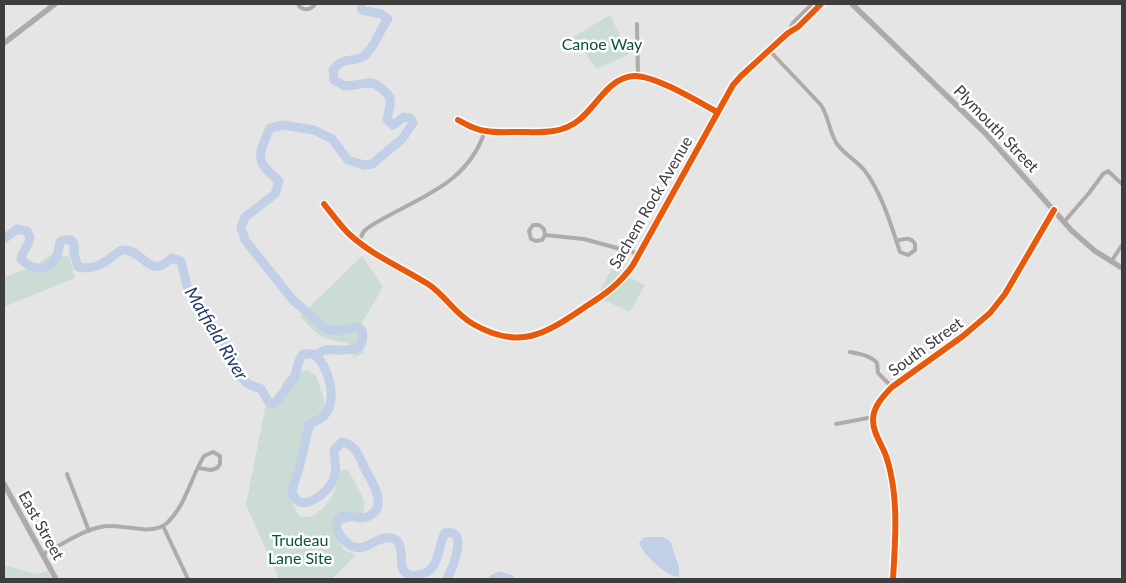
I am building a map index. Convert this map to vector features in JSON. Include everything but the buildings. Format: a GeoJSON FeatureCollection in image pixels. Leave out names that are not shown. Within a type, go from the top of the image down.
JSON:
{"type":"FeatureCollection","features":[{"type":"Feature","properties":{"kind":"main road"},"geometry":{"type":"LineString","coordinates":[[4,43],[55,4]]}},
{"type":"Feature","properties":{"kind":"main road","name":"Plymouth Street"},"geometry":{"type":"LineString","coordinates":[[852,4],[978,126],[1088,246],[1122,268]]}},
{"type":"Feature","properties":{"kind":"main road","name":"East Street"},"geometry":{"type":"LineString","coordinates":[[4,484],[56,579]]}},
{"type":"Feature","properties":{"kind":"street"},"geometry":{"type":"LineString","coordinates":[[298,4],[305,10],[315,4]]}},
{"type":"Feature","properties":{"kind":"street","name":"Sachem Rock Avenue"},"geometry":{"type":"LineString","coordinates":[[788,33],[793,22],[812,4]]}},
{"type":"Feature","properties":{"kind":"street","name":"Sachem Rock Avenue"},"geometry":{"type":"LineString","coordinates":[[324,204],[343,227],[358,241],[434,288],[456,311],[470,322],[498,334],[520,337],[534,336],[548,331],[611,290],[626,276],[736,80],[788,33],[798,27],[821,4]]}},
{"type":"Feature","properties":{"kind":"street"},"geometry":{"type":"LineString","coordinates":[[637,24],[638,76]]}},
{"type":"Feature","properties":{"kind":"street"},"geometry":{"type":"LineString","coordinates":[[769,50],[821,105],[838,145],[859,165],[872,181],[886,210],[896,241],[899,250],[904,255],[911,255],[915,250],[914,243],[910,239],[896,241]]}},
{"type":"Feature","properties":{"kind":"street"},"geometry":{"type":"LineString","coordinates":[[458,120],[485,131],[540,132],[565,129],[584,116],[618,81],[628,76],[638,76],[670,88],[718,112]]}},
{"type":"Feature","properties":{"kind":"street"},"geometry":{"type":"LineString","coordinates":[[358,241],[369,226],[437,191],[455,177],[476,152],[485,131]]}},
{"type":"Feature","properties":{"kind":"street"},"geometry":{"type":"LineString","coordinates":[[1064,222],[1103,174],[1108,171],[1122,184]]}},
{"type":"Feature","properties":{"kind":"street","name":"South Street"},"geometry":{"type":"LineString","coordinates":[[873,416],[880,400],[892,387],[963,336],[990,314],[1005,294],[1054,210]]}},
{"type":"Feature","properties":{"kind":"street"},"geometry":{"type":"LineString","coordinates":[[539,225],[544,229],[545,234],[540,241],[534,241],[530,237],[529,231],[533,226],[539,225]]}},
{"type":"Feature","properties":{"kind":"street"},"geometry":{"type":"LineString","coordinates":[[545,234],[584,239],[639,254]]}},
{"type":"Feature","properties":{"kind":"street"},"geometry":{"type":"LineString","coordinates":[[1111,262],[1122,245]]}},
{"type":"Feature","properties":{"kind":"street"},"geometry":{"type":"LineString","coordinates":[[850,352],[874,360],[877,363],[878,373],[892,387]]}},
{"type":"Feature","properties":{"kind":"street"},"geometry":{"type":"LineString","coordinates":[[836,424],[873,416],[874,429],[886,455],[892,483],[895,533],[893,579]]}},
{"type":"Feature","properties":{"kind":"street"},"geometry":{"type":"LineString","coordinates":[[43,554],[89,531],[110,526],[145,529],[163,526],[178,509],[198,468],[203,458],[208,453],[215,452],[220,456],[220,464],[217,468],[213,470],[198,468]]}},
{"type":"Feature","properties":{"kind":"street"},"geometry":{"type":"LineString","coordinates":[[67,474],[89,531]]}},
{"type":"Feature","properties":{"kind":"street"},"geometry":{"type":"LineString","coordinates":[[163,526],[188,579]]}},
{"type":"Feature","properties":{"kind":"green space","name":"Canoe Way"},"geometry":{"type":"Polygon","coordinates":[[[610,15],[629,54],[597,69],[573,37],[610,15]]]}},
{"type":"Feature","properties":{"kind":"green space"},"geometry":{"type":"Polygon","coordinates":[[[56,251],[60,255],[69,257],[75,278],[4,307],[4,277],[35,266],[56,251]]]}},
{"type":"Feature","properties":{"kind":"green space"},"geometry":{"type":"Polygon","coordinates":[[[362,256],[383,287],[358,330],[364,353],[352,358],[354,354],[353,347],[347,343],[321,336],[300,316],[362,256]]]}},
{"type":"Feature","properties":{"kind":"green space"},"geometry":{"type":"Polygon","coordinates":[[[611,269],[645,285],[630,312],[597,297],[611,269]]]}},
{"type":"Feature","properties":{"kind":"green space","name":"Trudeau Lane Site"},"geometry":{"type":"Polygon","coordinates":[[[307,370],[316,376],[324,399],[325,409],[323,416],[305,443],[298,459],[292,493],[296,511],[300,516],[305,517],[317,513],[332,496],[341,471],[347,469],[361,493],[364,506],[363,512],[358,518],[338,526],[335,534],[344,550],[356,555],[332,579],[279,579],[246,505],[267,398],[272,400],[277,398],[286,378],[307,370]]]}},
{"type":"Feature","properties":{"kind":"green space"},"geometry":{"type":"Polygon","coordinates":[[[4,565],[36,574],[48,571],[51,579],[4,579],[4,565]]]}},
{"type":"Feature","properties":{"kind":"water"},"geometry":{"type":"Polygon","coordinates":[[[646,537],[663,537],[670,541],[679,567],[679,577],[662,569],[645,553],[639,543],[646,537]]]}},
{"type":"Feature","properties":{"kind":"waterway"},"geometry":{"type":"LineString","coordinates":[[316,356],[322,351],[356,349],[363,339],[362,330],[357,327],[339,331],[327,330],[293,300],[245,240],[241,227],[245,217],[275,194],[279,181],[262,163],[261,152],[270,128],[283,125],[314,130],[332,139],[348,160],[364,165],[372,164],[402,139],[413,123],[410,118],[404,117],[393,125],[387,120],[390,97],[378,86],[369,83],[345,86],[334,80],[333,70],[337,66],[344,61],[360,58],[368,53],[388,19],[381,14],[362,10],[361,4]]}},
{"type":"Feature","properties":{"kind":"waterway","name":"Matfield River"},"geometry":{"type":"LineString","coordinates":[[4,239],[17,229],[27,231],[30,237],[21,259],[29,266],[39,268],[44,268],[52,263],[57,256],[60,242],[63,240],[71,240],[74,244],[74,254],[78,267],[88,268],[97,266],[121,250],[129,250],[157,267],[172,258],[181,261],[187,286],[195,302],[230,350],[239,375],[248,384],[261,389],[268,401],[273,404],[293,380],[299,360],[303,354],[314,354],[328,375],[331,393],[330,402],[328,410],[323,417],[309,425],[292,490],[293,495],[299,502],[304,503],[321,495],[330,485],[335,475],[334,450],[342,442],[351,446],[360,457],[375,488],[378,507],[375,512],[366,517],[342,516],[337,523],[337,529],[342,537],[352,546],[358,548],[385,538],[397,541],[400,545],[403,568],[405,572],[414,575],[422,574],[432,567],[436,562],[445,533],[452,533],[457,537],[458,543],[455,559],[447,579]]}},
{"type":"Feature","properties":{"kind":"waterway","name":"Matfield River"},"geometry":{"type":"LineString","coordinates":[[493,579],[499,576],[510,579]]}},
{"type":"Feature","properties":{"kind":"cycle path"},"geometry":{"type":"LineString","coordinates":[[324,204],[357,241],[428,284],[473,324],[505,337],[519,338],[532,336],[557,325],[599,298],[628,272],[733,85],[821,4]]}},
{"type":"Feature","properties":{"kind":"cycle path"},"geometry":{"type":"LineString","coordinates":[[458,120],[475,128],[490,132],[541,132],[557,130],[572,125],[579,120],[617,81],[634,76],[664,84],[717,112]]}},
{"type":"Feature","properties":{"kind":"cycle path"},"geometry":{"type":"LineString","coordinates":[[893,579],[895,500],[887,458],[874,430],[873,415],[882,398],[892,387],[963,336],[990,313],[1005,294],[1054,210]]}}]}
